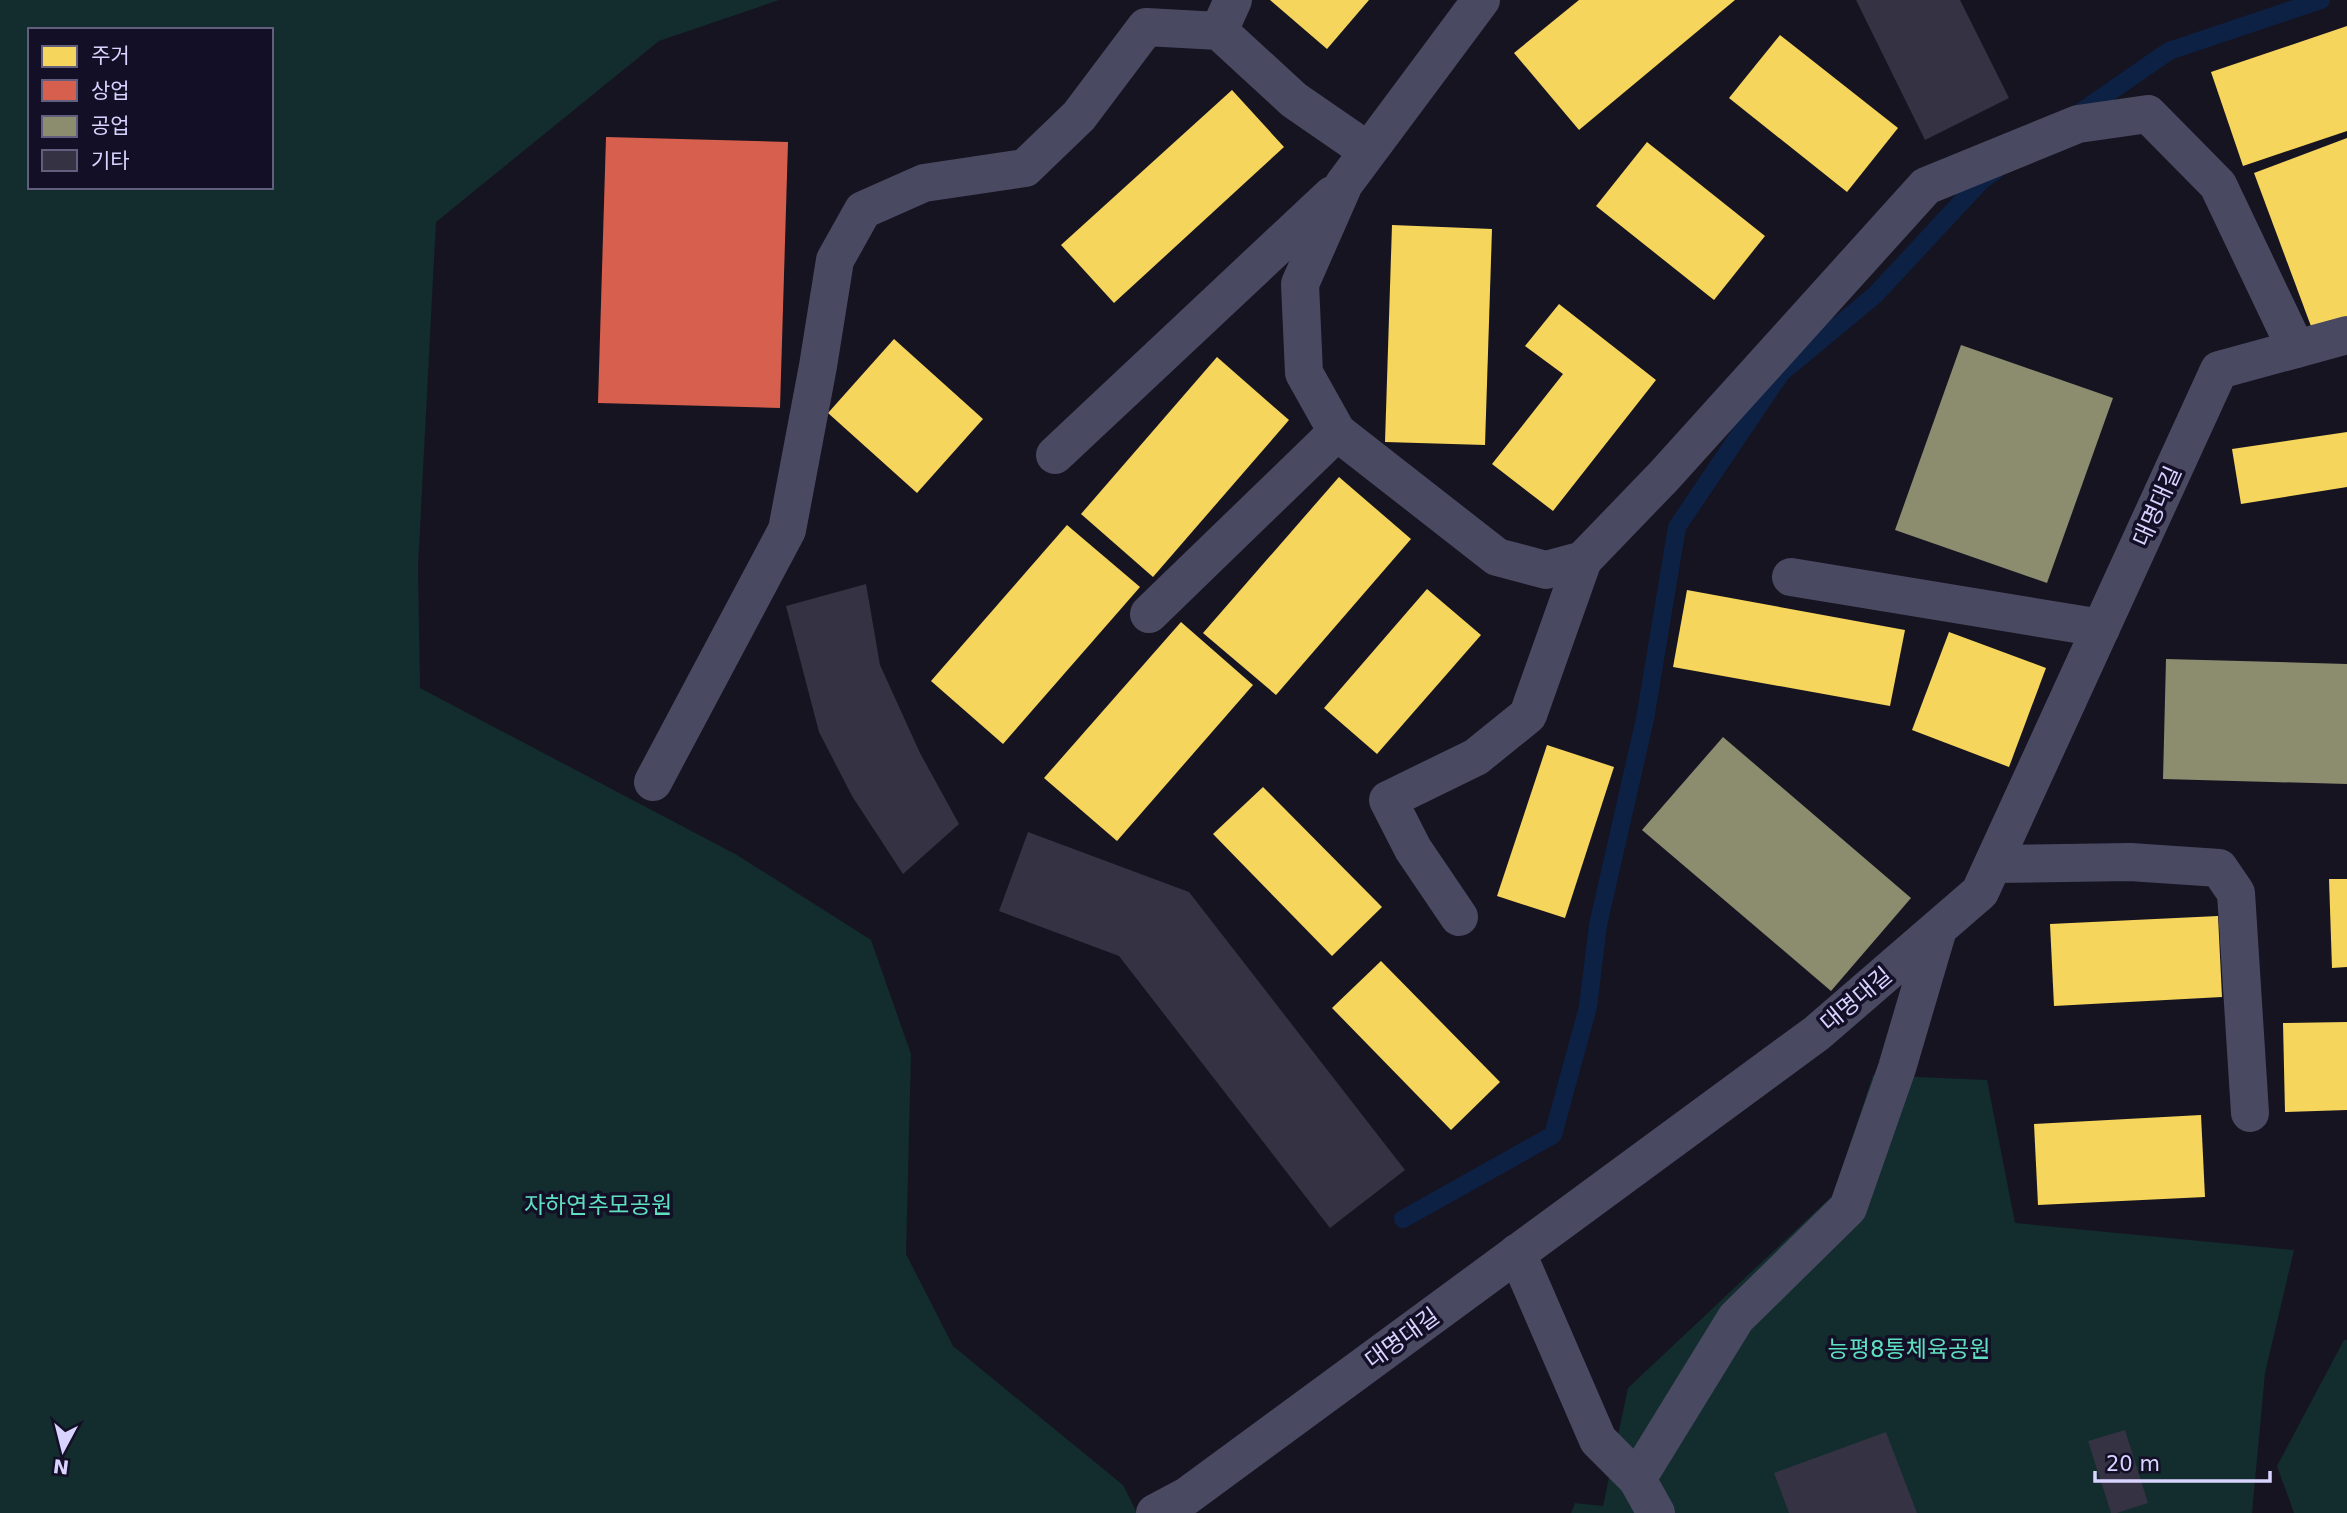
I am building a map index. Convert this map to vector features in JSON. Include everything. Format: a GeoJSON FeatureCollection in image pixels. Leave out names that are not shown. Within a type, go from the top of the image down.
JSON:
{"type":"FeatureCollection","features":[{"type":"Feature","properties":{"kind":"street"},"geometry":{"type":"LineString","coordinates":[[1055,455],[1344,184],[1481,0]]}},
{"type":"Feature","properties":{"kind":"street"},"geometry":{"type":"LineString","coordinates":[[653,782],[788,530],[835,260],[863,210],[925,183],[1025,168],[1079,116],[1146,27],[1226,15],[1294,100],[1368,151]]}},
{"type":"Feature","properties":{"kind":"street"},"geometry":{"type":"LineString","coordinates":[[1459,917],[1413,849],[1388,800],[1476,757],[1528,715],[1583,560],[1664,476],[1926,186],[2078,124],[2148,114],[2218,185],[2296,349]]}},
{"type":"Feature","properties":{"kind":"street"},"geometry":{"type":"LineString","coordinates":[[1344,184],[1300,284],[1304,373],[1337,432],[1497,557],[1546,570],[1583,560]]}},
{"type":"Feature","properties":{"kind":"street","name":"대명대길"},"geometry":{"type":"LineString","coordinates":[[1155,1513],[1187,1496],[1817,1033],[1980,892],[2219,370],[2347,335]]}},
{"type":"Feature","properties":{"kind":"street"},"geometry":{"type":"LineString","coordinates":[[1149,614],[1337,432]]}},
{"type":"Feature","properties":{"kind":"street"},"geometry":{"type":"LineString","coordinates":[[1791,576],[2101,628]]}},
{"type":"Feature","properties":{"kind":"street"},"geometry":{"type":"LineString","coordinates":[[1993,864],[2130,862],[2219,868],[2236,893],[2250,1113]]}},
{"type":"Feature","properties":{"kind":"street"},"geometry":{"type":"LineString","coordinates":[[1637,1479],[1736,1318],[1848,1208],[1897,1068],[1938,929]]}},
{"type":"Feature","properties":{"kind":"street"},"geometry":{"type":"LineString","coordinates":[[1517,1253],[1598,1440],[1637,1479],[1656,1513]]}},
{"type":"Feature","properties":{"kind":"green space","name":"자하연추모공원"},"geometry":{"type":"Polygon","coordinates":[[[0,0],[779,0],[659,41],[436,222],[418,566],[420,688],[737,855],[871,940],[911,1054],[906,1254],[953,1346],[1123,1485],[1137,1513],[0,1513],[0,0]]]}},
{"type":"Feature","properties":{"kind":"green space","name":"능평8통체육공원"},"geometry":{"type":"Polygon","coordinates":[[[1873,1075],[1987,1080],[2015,1223],[2294,1250],[2265,1373],[2252,1513],[1571,1513],[1575,1503],[1603,1506],[1628,1388],[1833,1195],[1873,1075]]]}},
{"type":"Feature","properties":{"kind":"green space"},"geometry":{"type":"Polygon","coordinates":[[[2344,1340],[2347,1340],[2347,1513],[2294,1513],[2277,1466],[2344,1340]]]}},
{"type":"Feature","properties":{"kind":"building: 주거"},"geometry":{"type":"Polygon","coordinates":[[[1270,0],[1369,0],[1327,49],[1270,0]]]}},
{"type":"Feature","properties":{"kind":"building: 주거"},"geometry":{"type":"Polygon","coordinates":[[[1579,0],[1735,0],[1579,130],[1514,53],[1579,0]]]}},
{"type":"Feature","properties":{"kind":"building: 주거"},"geometry":{"type":"Polygon","coordinates":[[[2347,26],[2347,131],[2243,166],[2211,72],[2347,26]]]}},
{"type":"Feature","properties":{"kind":"building: 주거"},"geometry":{"type":"Polygon","coordinates":[[[1780,35],[1898,128],[1847,192],[1729,98],[1780,35]]]}},
{"type":"Feature","properties":{"kind":"building: 주거"},"geometry":{"type":"Polygon","coordinates":[[[1232,90],[1284,147],[1114,303],[1061,245],[1232,90]]]}},
{"type":"Feature","properties":{"kind":"building: 주거"},"geometry":{"type":"Polygon","coordinates":[[[2347,138],[2347,325],[2315,337],[2254,173],[2347,138]]]}},
{"type":"Feature","properties":{"kind":"building: 주거"},"geometry":{"type":"Polygon","coordinates":[[[1647,142],[1765,236],[1714,300],[1596,206],[1647,142]]]}},
{"type":"Feature","properties":{"kind":"building: 주거"},"geometry":{"type":"Polygon","coordinates":[[[1392,225],[1492,229],[1485,445],[1385,442],[1392,225]]]}},
{"type":"Feature","properties":{"kind":"building: 주거"},"geometry":{"type":"Polygon","coordinates":[[[1559,304],[1656,380],[1553,511],[1492,464],[1563,374],[1525,346],[1559,304]]]}},
{"type":"Feature","properties":{"kind":"building: 주거"},"geometry":{"type":"Polygon","coordinates":[[[894,339],[983,419],[917,493],[828,413],[894,339]]]}},
{"type":"Feature","properties":{"kind":"building: 주거"},"geometry":{"type":"Polygon","coordinates":[[[1217,357],[1289,420],[1153,577],[1081,514],[1217,357]]]}},
{"type":"Feature","properties":{"kind":"building: 주거"},"geometry":{"type":"Polygon","coordinates":[[[2347,432],[2347,487],[2241,504],[2232,449],[2347,432]]]}},
{"type":"Feature","properties":{"kind":"building: 주거"},"geometry":{"type":"Polygon","coordinates":[[[1339,477],[1411,539],[1276,695],[1203,633],[1339,477]]]}},
{"type":"Feature","properties":{"kind":"building: 주거"},"geometry":{"type":"Polygon","coordinates":[[[1067,525],[1140,587],[1003,744],[931,681],[1067,525]]]}},
{"type":"Feature","properties":{"kind":"building: 주거"},"geometry":{"type":"Polygon","coordinates":[[[1427,589],[1481,635],[1377,754],[1324,708],[1427,589]]]}},
{"type":"Feature","properties":{"kind":"building: 주거"},"geometry":{"type":"Polygon","coordinates":[[[1687,590],[1905,630],[1890,706],[1673,667],[1687,590]]]}},
{"type":"Feature","properties":{"kind":"building: 주거"},"geometry":{"type":"Polygon","coordinates":[[[1181,622],[1253,685],[1117,841],[1044,778],[1181,622]]]}},
{"type":"Feature","properties":{"kind":"building: 주거"},"geometry":{"type":"Polygon","coordinates":[[[1949,632],[2046,668],[2009,767],[1912,730],[1949,632]]]}},
{"type":"Feature","properties":{"kind":"building: 주거"},"geometry":{"type":"Polygon","coordinates":[[[1547,745],[1614,767],[1565,918],[1497,896],[1547,745]]]}},
{"type":"Feature","properties":{"kind":"building: 주거"},"geometry":{"type":"Polygon","coordinates":[[[1263,787],[1382,907],[1332,956],[1213,834],[1263,787]]]}},
{"type":"Feature","properties":{"kind":"building: 주거"},"geometry":{"type":"Polygon","coordinates":[[[2329,879],[2347,879],[2347,967],[2332,968],[2329,879]]]}},
{"type":"Feature","properties":{"kind":"building: 주거"},"geometry":{"type":"Polygon","coordinates":[[[2218,916],[2222,997],[2054,1006],[2050,924],[2218,916]]]}},
{"type":"Feature","properties":{"kind":"building: 주거"},"geometry":{"type":"Polygon","coordinates":[[[1381,961],[1500,1082],[1451,1130],[1332,1008],[1381,961]]]}},
{"type":"Feature","properties":{"kind":"building: 주거"},"geometry":{"type":"Polygon","coordinates":[[[2347,1022],[2347,1110],[2285,1112],[2283,1023],[2347,1022]]]}},
{"type":"Feature","properties":{"kind":"building: 주거"},"geometry":{"type":"Polygon","coordinates":[[[2201,1115],[2205,1197],[2038,1205],[2034,1124],[2201,1115]]]}},
{"type":"Feature","properties":{"kind":"building: 상업"},"geometry":{"type":"Polygon","coordinates":[[[606,137],[788,142],[780,408],[598,403],[606,137]]]}},
{"type":"Feature","properties":{"kind":"building: 공업"},"geometry":{"type":"Polygon","coordinates":[[[1961,345],[2113,398],[2047,583],[1895,530],[1961,345]]]}},
{"type":"Feature","properties":{"kind":"building: 공업"},"geometry":{"type":"Polygon","coordinates":[[[2166,659],[2347,664],[2347,784],[2163,779],[2166,659]]]}},
{"type":"Feature","properties":{"kind":"building: 공업"},"geometry":{"type":"Polygon","coordinates":[[[1723,737],[1911,898],[1831,991],[1642,830],[1723,737]]]}},
{"type":"Feature","properties":{"kind":"building: 기타"},"geometry":{"type":"Polygon","coordinates":[[[1856,0],[1960,0],[2009,98],[1925,140],[1856,0]]]}},
{"type":"Feature","properties":{"kind":"building: 기타"},"geometry":{"type":"Polygon","coordinates":[[[866,584],[880,665],[920,753],[959,824],[903,874],[852,796],[819,732],[786,606],[866,584]]]}},
{"type":"Feature","properties":{"kind":"building: 기타"},"geometry":{"type":"Polygon","coordinates":[[[1028,832],[1189,892],[1405,1170],[1330,1228],[1119,956],[999,911],[1028,832]]]}},
{"type":"Feature","properties":{"kind":"building: 기타"},"geometry":{"type":"Polygon","coordinates":[[[2125,1430],[2148,1503],[2111,1513],[2088,1441],[2125,1430]]]}},
{"type":"Feature","properties":{"kind":"building: 기타"},"geometry":{"type":"Polygon","coordinates":[[[1886,1432],[1917,1513],[1789,1513],[1774,1473],[1886,1432]]]}},
{"type":"Feature","properties":{"kind":"waterway"},"geometry":{"type":"LineString","coordinates":[[2075,116],[2169,51],[2321,0]]}},
{"type":"Feature","properties":{"kind":"waterway"},"geometry":{"type":"LineString","coordinates":[[1403,1219],[1553,1135],[1588,1007],[1598,925],[1645,719],[1677,527],[1781,373],[1875,295],[1981,181],[1995,171]]}}]}
